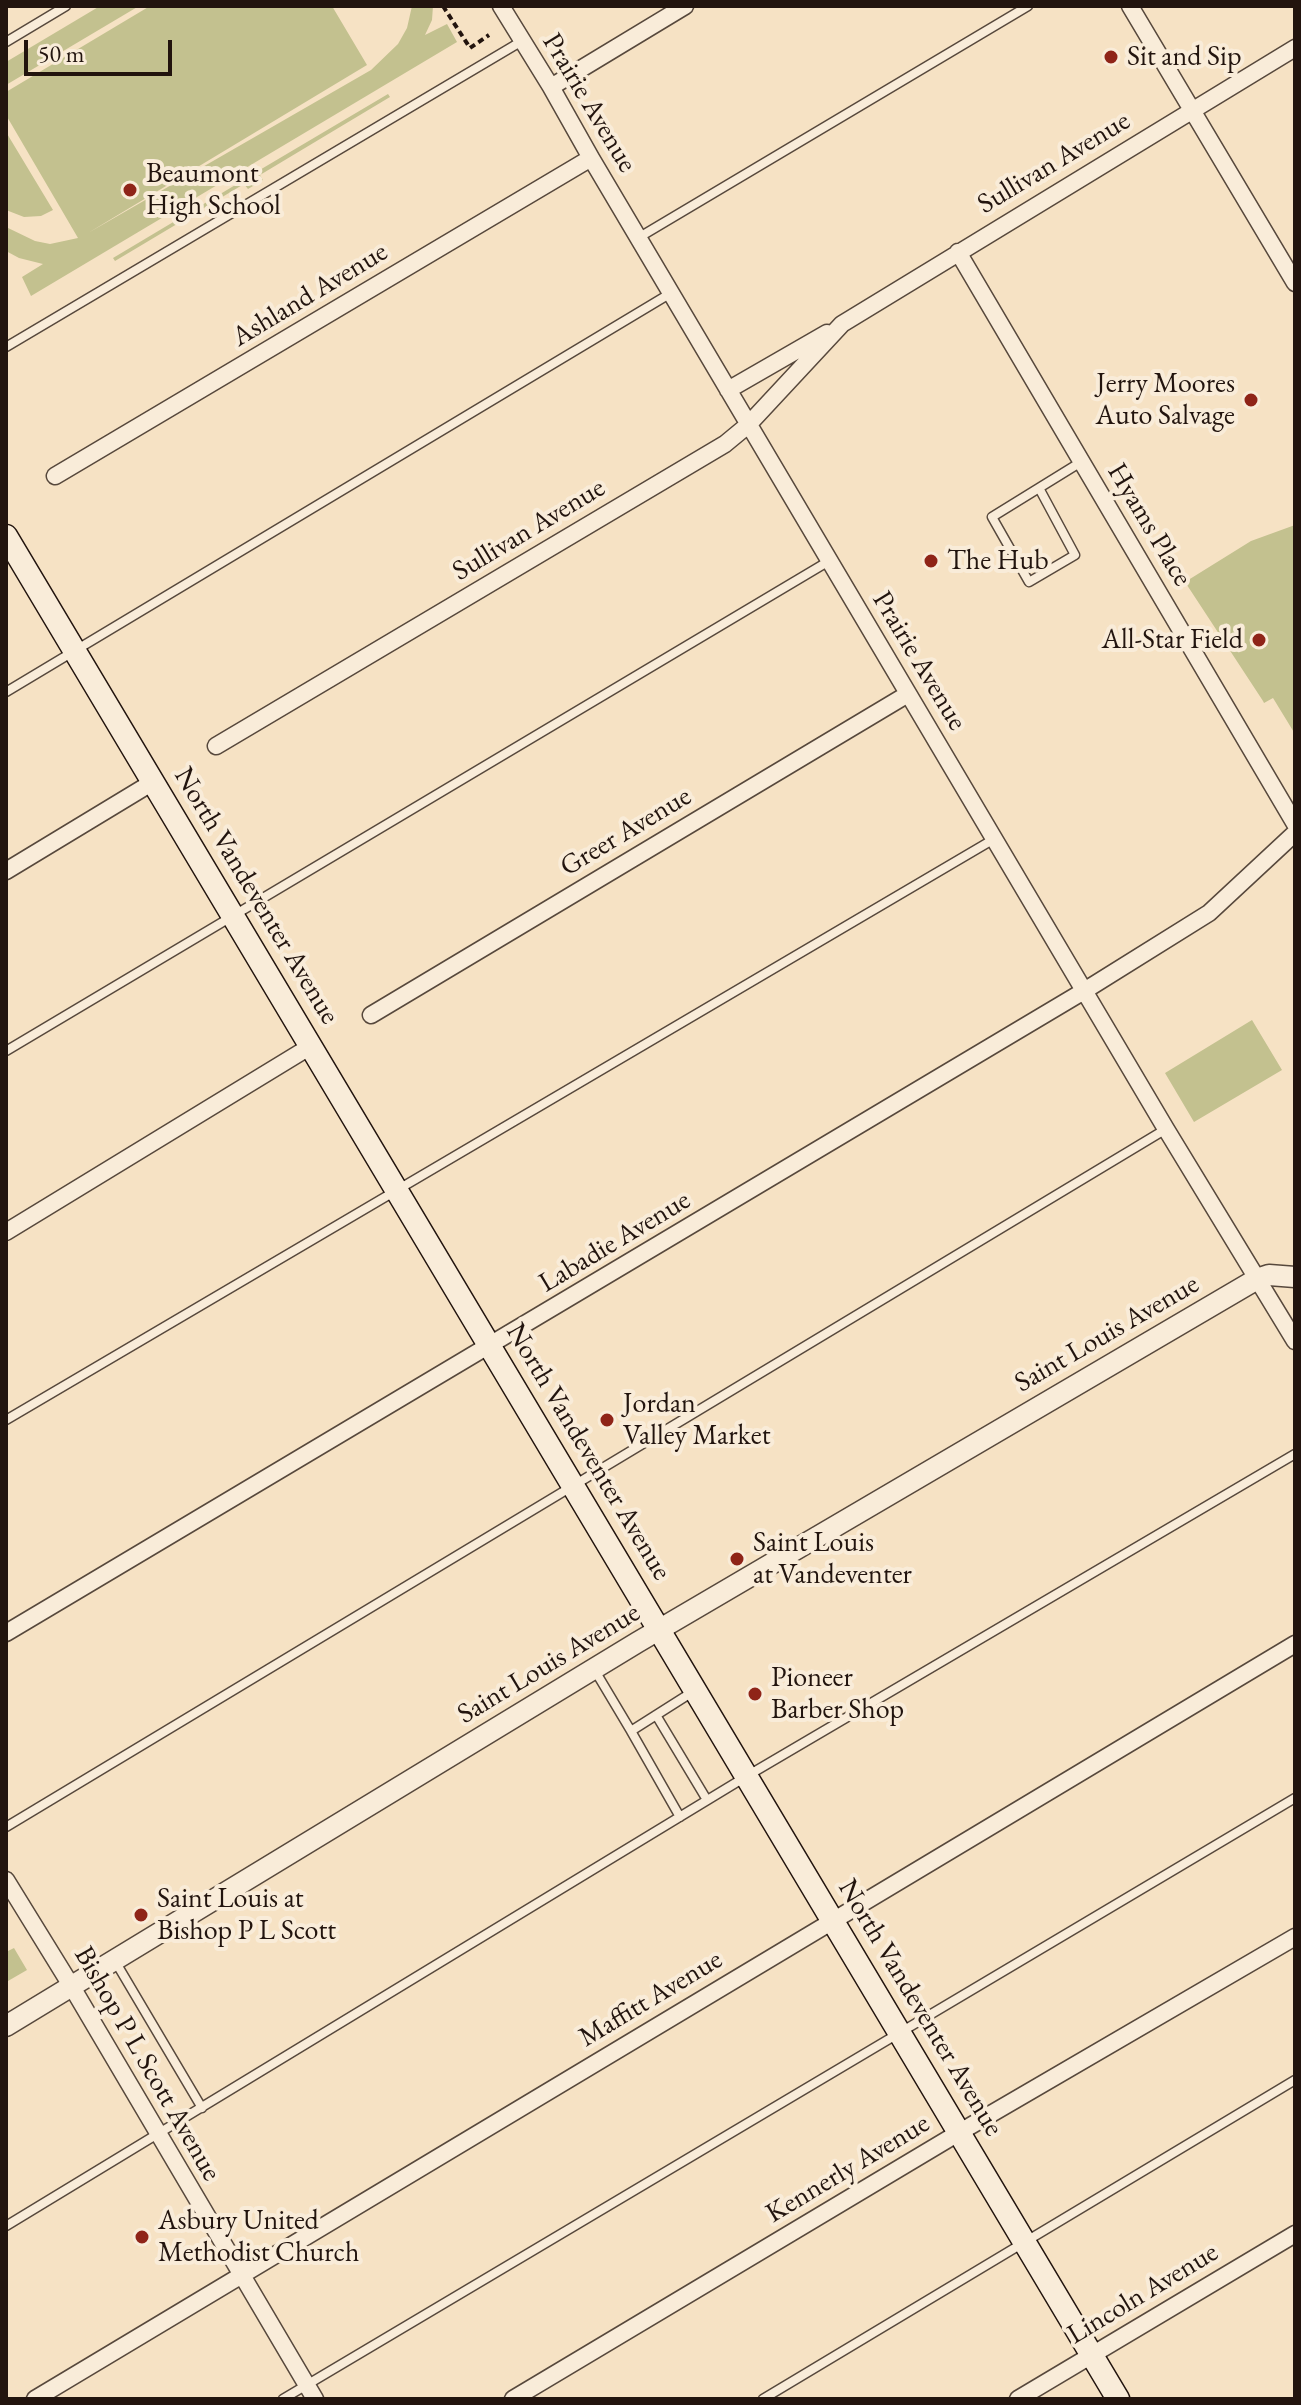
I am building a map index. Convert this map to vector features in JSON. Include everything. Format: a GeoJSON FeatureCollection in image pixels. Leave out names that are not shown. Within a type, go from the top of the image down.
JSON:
{"type":"FeatureCollection","features":[{"type":"Feature","properties":{"kind":"main road","name":"North Vandeventer Avenue"},"geometry":{"type":"LineString","coordinates":[[6,536],[1118,2399]]}},
{"type":"Feature","properties":{"kind":"street","name":"Prairie Avenue"},"geometry":{"type":"LineString","coordinates":[[501,6],[1166,1129],[1295,1341]]}},
{"type":"Feature","properties":{"kind":"street"},"geometry":{"type":"LineString","coordinates":[[551,87],[685,6]]}},
{"type":"Feature","properties":{"kind":"street"},"geometry":{"type":"LineString","coordinates":[[1130,6],[1295,283]]}},
{"type":"Feature","properties":{"kind":"street","name":"Sullivan Avenue"},"geometry":{"type":"LineString","coordinates":[[728,390],[1295,48]]}},
{"type":"Feature","properties":{"kind":"street","name":"Ashland Avenue"},"geometry":{"type":"LineString","coordinates":[[55,476],[591,158]]}},
{"type":"Feature","properties":{"kind":"street","name":"Hyams Place"},"geometry":{"type":"LineString","coordinates":[[958,252],[1295,824]]}},
{"type":"Feature","properties":{"kind":"street","name":"Sullivan Avenue"},"geometry":{"type":"LineString","coordinates":[[216,746],[725,444],[748,425],[842,324]]}},
{"type":"Feature","properties":{"kind":"street","name":"Greer Avenue"},"geometry":{"type":"LineString","coordinates":[[371,1015],[908,694]]}},
{"type":"Feature","properties":{"kind":"street"},"geometry":{"type":"LineString","coordinates":[[6,871],[153,782]]}},
{"type":"Feature","properties":{"kind":"street","name":"Labadie Avenue"},"geometry":{"type":"LineString","coordinates":[[6,1633],[1084,991],[1209,913],[1295,833]]}},
{"type":"Feature","properties":{"kind":"street"},"geometry":{"type":"LineString","coordinates":[[6,1232],[311,1046]]}},
{"type":"Feature","properties":{"kind":"street","name":"Saint Louis Avenue"},"geometry":{"type":"LineString","coordinates":[[6,2026],[659,1629],[1257,1279],[1269,1275],[1295,1277]]}},
{"type":"Feature","properties":{"kind":"street","name":"Maffitt Avenue"},"geometry":{"type":"LineString","coordinates":[[35,2399],[1295,1644]]}},
{"type":"Feature","properties":{"kind":"street","name":"Bishop P L Scott Avenue"},"geometry":{"type":"LineString","coordinates":[[6,1880],[311,2392]]}},
{"type":"Feature","properties":{"kind":"street","name":"Kennerly Avenue"},"geometry":{"type":"LineString","coordinates":[[513,2399],[960,2132],[1295,1937]]}},
{"type":"Feature","properties":{"kind":"street","name":"Lincoln Avenue"},"geometry":{"type":"LineString","coordinates":[[1018,2399],[1295,2234]]}},
{"type":"Feature","properties":{"kind":"lane"},"geometry":{"type":"LineString","coordinates":[[6,42],[66,6]]}},
{"type":"Feature","properties":{"kind":"lane"},"geometry":{"type":"LineString","coordinates":[[638,238],[1028,6]]}},
{"type":"Feature","properties":{"kind":"lane"},"geometry":{"type":"LineString","coordinates":[[6,347],[522,41]]}},
{"type":"Feature","properties":{"kind":"lane"},"geometry":{"type":"LineString","coordinates":[[6,692],[671,293]]}},
{"type":"Feature","properties":{"kind":"lane"},"geometry":{"type":"LineString","coordinates":[[1039,488],[1075,555],[1029,582],[992,517],[1039,488],[1082,462]]}},
{"type":"Feature","properties":{"kind":"lane"},"geometry":{"type":"LineString","coordinates":[[6,1051],[829,561]]}},
{"type":"Feature","properties":{"kind":"lane"},"geometry":{"type":"LineString","coordinates":[[6,1420],[994,839]]}},
{"type":"Feature","properties":{"kind":"lane"},"geometry":{"type":"LineString","coordinates":[[6,1827],[1166,1129]]}},
{"type":"Feature","properties":{"kind":"lane"},"geometry":{"type":"LineString","coordinates":[[6,2226],[747,1776],[1295,1454]]}},
{"type":"Feature","properties":{"kind":"lane"},"geometry":{"type":"LineString","coordinates":[[594,1668],[680,1817]]}},
{"type":"Feature","properties":{"kind":"lane"},"geometry":{"type":"LineString","coordinates":[[631,1731],[695,1690]]}},
{"type":"Feature","properties":{"kind":"lane"},"geometry":{"type":"LineString","coordinates":[[656,1715],[707,1800]]}},
{"type":"Feature","properties":{"kind":"lane"},"geometry":{"type":"LineString","coordinates":[[283,2399],[311,2392],[900,2032],[1295,1798]]}},
{"type":"Feature","properties":{"kind":"lane"},"geometry":{"type":"LineString","coordinates":[[115,1961],[202,2108]]}},
{"type":"Feature","properties":{"kind":"lane"},"geometry":{"type":"LineString","coordinates":[[763,2399],[1295,2080]]}},
{"type":"Feature","properties":{"kind":"path"},"geometry":{"type":"LineString","coordinates":[[443,6],[470,48],[489,35]]}},
{"type":"Feature","properties":{"kind":"shaded area"},"geometry":{"type":"Polygon","coordinates":[[[100,6],[139,6],[6,85],[6,62],[100,6]]]}},
{"type":"Feature","properties":{"kind":"shaded area","name":"Beaumont High School"},"geometry":{"type":"Polygon","coordinates":[[[150,6],[332,6],[367,65],[88,233],[371,70],[398,44],[407,28],[412,6],[433,6],[432,20],[425,35],[447,24],[457,42],[31,296],[22,277],[43,264],[6,251],[6,227],[35,241],[50,244],[78,238],[6,115],[6,92],[150,6]]]}},
{"type":"Feature","properties":{"kind":"shaded area"},"geometry":{"type":"Polygon","coordinates":[[[388,94],[390,97],[260,175],[263,180],[248,189],[244,184],[115,261],[113,258],[242,181],[239,175],[254,166],[258,171],[388,94]]]}},
{"type":"Feature","properties":{"kind":"shaded area"},"geometry":{"type":"Polygon","coordinates":[[[6,132],[53,210],[41,216],[24,217],[6,210],[6,132]]]}},
{"type":"Feature","properties":{"kind":"shaded area","name":"All-Star Field"},"geometry":{"type":"Polygon","coordinates":[[[1295,525],[1295,734],[1273,698],[1264,703],[1185,582],[1251,541],[1295,525]]]}},
{"type":"Feature","properties":{"kind":"shaded area"},"geometry":{"type":"Polygon","coordinates":[[[1252,1020],[1282,1070],[1194,1122],[1165,1073],[1252,1020]]]}},
{"type":"Feature","properties":{"kind":"shaded area"},"geometry":{"type":"Polygon","coordinates":[[[14,1948],[27,1970],[8,1981],[6,1952],[14,1948]]]}},
{"type":"Feature","properties":{"kind":"place","name":"Sit and Sip"},"geometry":{"type":"Point","coordinates":[1111,57]}},
{"type":"Feature","properties":{"kind":"place","name":"Beaumont High School"},"geometry":{"type":"Point","coordinates":[130,190]}},
{"type":"Feature","properties":{"kind":"place","name":"Jerry Moores Auto Salvage"},"geometry":{"type":"Point","coordinates":[1251,400]}},
{"type":"Feature","properties":{"kind":"place","name":"The Hub"},"geometry":{"type":"Point","coordinates":[931,561]}},
{"type":"Feature","properties":{"kind":"place","name":"All-Star Field"},"geometry":{"type":"Point","coordinates":[1259,640]}},
{"type":"Feature","properties":{"kind":"place","name":"Jordan Valley Market"},"geometry":{"type":"Point","coordinates":[607,1420]}},
{"type":"Feature","properties":{"kind":"place","name":"Saint Louis at Vandeventer"},"geometry":{"type":"Point","coordinates":[737,1559]}},
{"type":"Feature","properties":{"kind":"place","name":"Pioneer Barber Shop"},"geometry":{"type":"Point","coordinates":[755,1694]}},
{"type":"Feature","properties":{"kind":"place","name":"Saint Louis at Bishop P L Scott"},"geometry":{"type":"Point","coordinates":[141,1915]}},
{"type":"Feature","properties":{"kind":"place","name":"Asbury United Methodist Church"},"geometry":{"type":"Point","coordinates":[142,2237]}}]}
